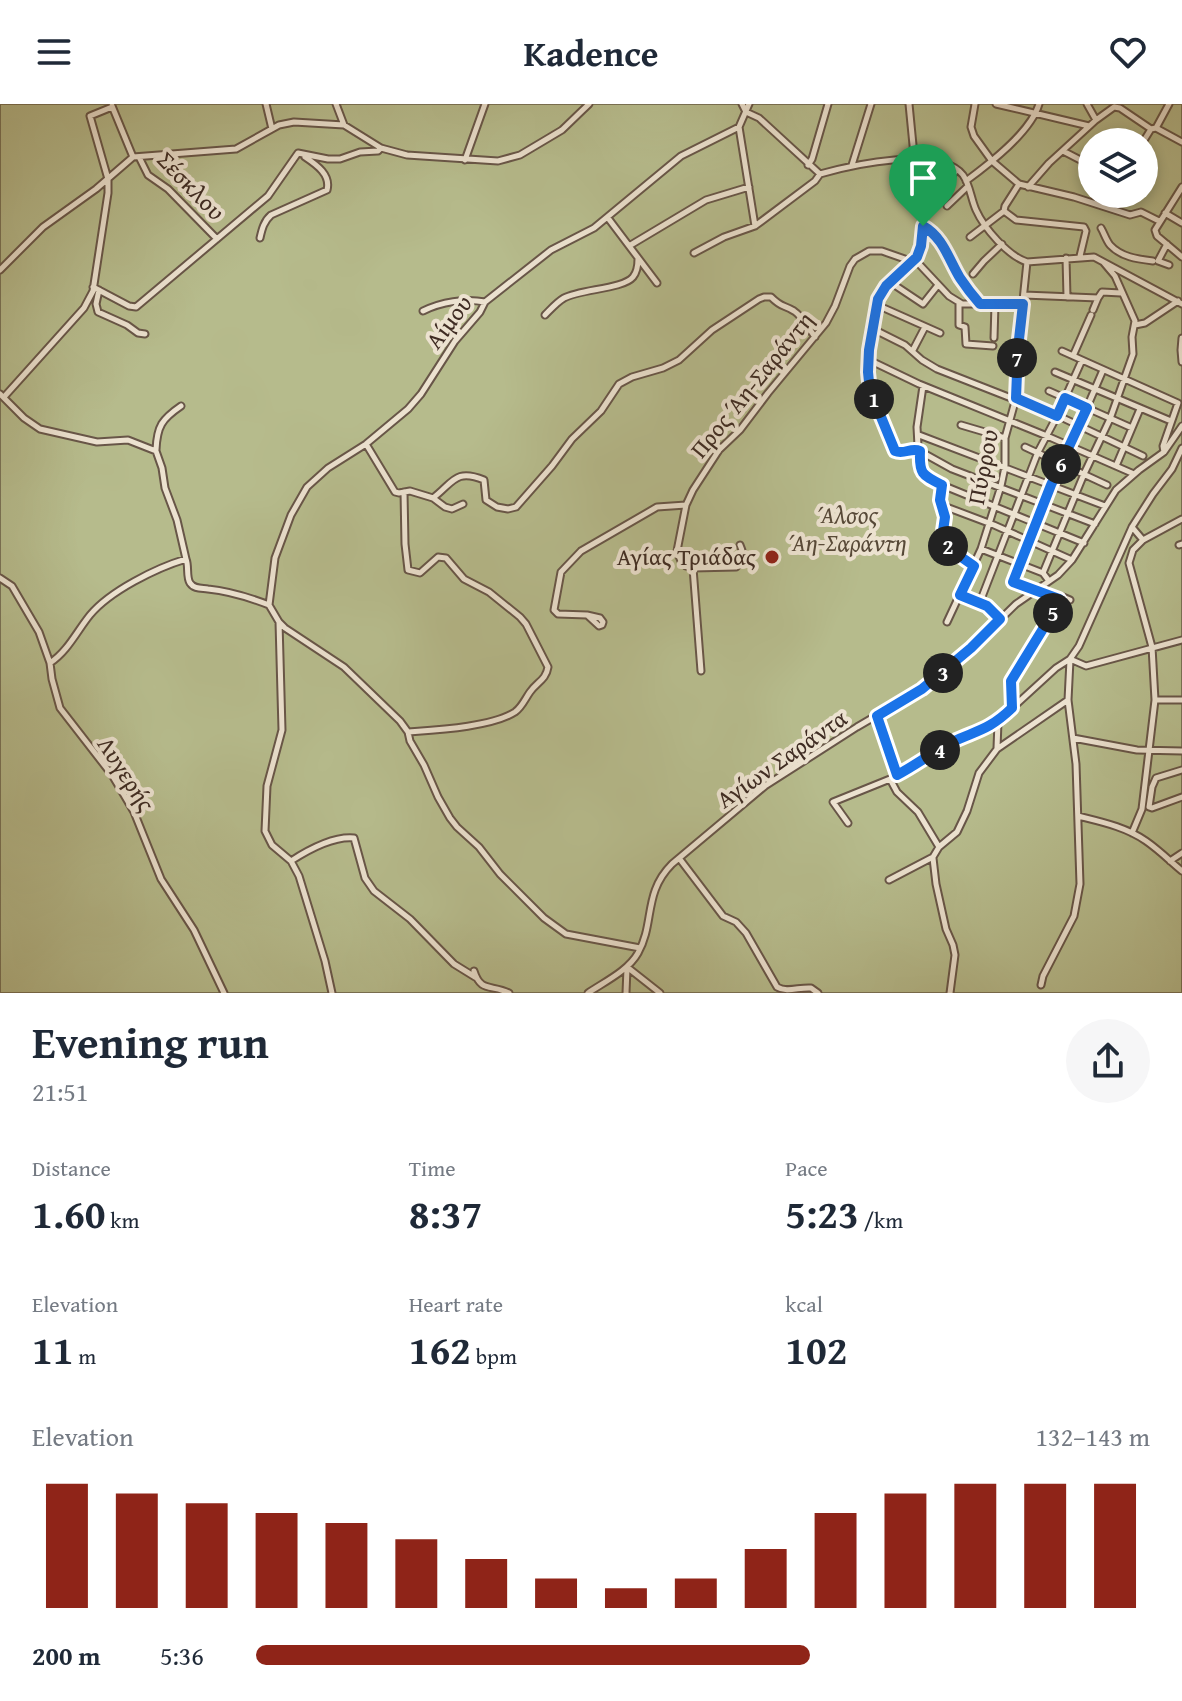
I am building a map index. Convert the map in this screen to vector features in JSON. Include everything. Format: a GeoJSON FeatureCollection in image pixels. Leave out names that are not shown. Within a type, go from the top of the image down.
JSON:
{"type":"FeatureCollection","features":[{"type":"Feature","properties":{"kind":"street"},"geometry":{"type":"LineString","coordinates":[[266,104],[272,129]]}},
{"type":"Feature","properties":{"kind":"street"},"geometry":{"type":"LineString","coordinates":[[336,104],[344,125]]}},
{"type":"Feature","properties":{"kind":"street"},"geometry":{"type":"LineString","coordinates":[[465,160],[485,104]]}},
{"type":"Feature","properties":{"kind":"street"},"geometry":{"type":"LineString","coordinates":[[0,270],[43,227],[136,157],[236,149],[272,129],[294,122],[344,125],[381,148],[407,155],[498,161],[520,155],[562,130],[589,104]]}},
{"type":"Feature","properties":{"kind":"street"},"geometry":{"type":"LineString","coordinates":[[742,104],[746,112],[759,118],[820,174]]}},
{"type":"Feature","properties":{"kind":"street"},"geometry":{"type":"LineString","coordinates":[[749,104],[739,127],[755,226]]}},
{"type":"Feature","properties":{"kind":"street"},"geometry":{"type":"LineString","coordinates":[[808,165],[828,104]]}},
{"type":"Feature","properties":{"kind":"street"},"geometry":{"type":"LineString","coordinates":[[852,165],[871,104]]}},
{"type":"Feature","properties":{"kind":"street"},"geometry":{"type":"LineString","coordinates":[[909,104],[921,202],[921,246],[913,261],[880,295],[869,360],[869,382],[895,451],[920,451],[952,469],[1095,524]]}},
{"type":"Feature","properties":{"kind":"street"},"geometry":{"type":"LineString","coordinates":[[975,104],[972,132],[992,161],[1019,184],[1130,215],[1141,212],[1159,221]]}},
{"type":"Feature","properties":{"kind":"street"},"geometry":{"type":"LineString","coordinates":[[996,104],[1090,126]]}},
{"type":"Feature","properties":{"kind":"street"},"geometry":{"type":"LineString","coordinates":[[947,206],[1030,122],[1039,104]]}},
{"type":"Feature","properties":{"kind":"street"},"geometry":{"type":"LineString","coordinates":[[1087,104],[1096,120]]}},
{"type":"Feature","properties":{"kind":"street"},"geometry":{"type":"LineString","coordinates":[[1028,187],[1039,172],[1114,107],[1154,128],[1169,104]]}},
{"type":"Feature","properties":{"kind":"street"},"geometry":{"type":"LineString","coordinates":[[112,105],[90,116],[108,179],[96,304],[98,312],[145,334]]}},
{"type":"Feature","properties":{"kind":"street","name":"Σέσκλου"},"geometry":{"type":"LineString","coordinates":[[112,105],[136,157],[148,175],[168,189],[217,239]]}},
{"type":"Feature","properties":{"kind":"street","name":"Αίμου"},"geometry":{"type":"LineString","coordinates":[[269,605],[275,558],[307,487],[318,476],[366,444],[414,403],[485,302],[551,250],[586,234],[608,218],[681,156],[739,127]]}},
{"type":"Feature","properties":{"kind":"street"},"geometry":{"type":"LineString","coordinates":[[1158,130],[1182,142]]}},
{"type":"Feature","properties":{"kind":"street"},"geometry":{"type":"LineString","coordinates":[[96,289],[136,307],[268,196],[299,153],[340,159],[381,148]]}},
{"type":"Feature","properties":{"kind":"street"},"geometry":{"type":"LineString","coordinates":[[1063,151],[1078,159]]}},
{"type":"Feature","properties":{"kind":"street"},"geometry":{"type":"LineString","coordinates":[[260,238],[262,228],[271,215],[327,190],[329,186],[323,171],[307,157],[297,155]]}},
{"type":"Feature","properties":{"kind":"street"},"geometry":{"type":"LineString","coordinates":[[694,253],[724,237],[755,226],[820,174],[852,165],[940,161],[957,170],[976,211],[1012,255],[1027,262],[1094,257],[1180,302]]}},
{"type":"Feature","properties":{"kind":"street"},"geometry":{"type":"LineString","coordinates":[[921,202],[957,170]]}},
{"type":"Feature","properties":{"kind":"street"},"geometry":{"type":"LineString","coordinates":[[970,237],[1004,211],[1019,184]]}},
{"type":"Feature","properties":{"kind":"street"},"geometry":{"type":"LineString","coordinates":[[629,246],[706,200],[749,187]]}},
{"type":"Feature","properties":{"kind":"street"},"geometry":{"type":"LineString","coordinates":[[1182,187],[1155,227],[1155,234],[1182,257]]}},
{"type":"Feature","properties":{"kind":"street"},"geometry":{"type":"LineString","coordinates":[[1004,211],[1016,220],[1086,229],[1080,256]]}},
{"type":"Feature","properties":{"kind":"street"},"geometry":{"type":"LineString","coordinates":[[1165,213],[1182,223]]}},
{"type":"Feature","properties":{"kind":"street"},"geometry":{"type":"LineString","coordinates":[[608,218],[657,283]]}},
{"type":"Feature","properties":{"kind":"street"},"geometry":{"type":"LineString","coordinates":[[923,226],[940,240],[962,282],[980,304]]}},
{"type":"Feature","properties":{"kind":"street"},"geometry":{"type":"LineString","coordinates":[[1101,228],[1110,244],[1119,251],[1133,258],[1169,265]]}},
{"type":"Feature","properties":{"kind":"street"},"geometry":{"type":"LineString","coordinates":[[973,274],[1002,244]]}},
{"type":"Feature","properties":{"kind":"street"},"geometry":{"type":"LineString","coordinates":[[1155,261],[1167,244]]}},
{"type":"Feature","properties":{"kind":"street","name":"Προς Άη-Σαράντη"},"geometry":{"type":"LineString","coordinates":[[693,568],[681,561],[677,551],[686,505],[719,450],[740,430],[831,314],[844,278],[855,259],[875,250],[913,261]]}},
{"type":"Feature","properties":{"kind":"street"},"geometry":{"type":"LineString","coordinates":[[1066,258],[1067,297]]}},
{"type":"Feature","properties":{"kind":"street"},"geometry":{"type":"LineString","coordinates":[[545,315],[565,298],[632,279],[638,259]]}},
{"type":"Feature","properties":{"kind":"street"},"geometry":{"type":"LineString","coordinates":[[1043,573],[1118,400],[1133,354],[1135,325],[1132,313],[1115,276],[1101,259]]}},
{"type":"Feature","properties":{"kind":"street"},"geometry":{"type":"LineString","coordinates":[[913,261],[959,303],[1023,304]]}},
{"type":"Feature","properties":{"kind":"street","name":"Πύρρου"},"geometry":{"type":"LineString","coordinates":[[947,622],[981,549],[1001,486],[1005,467],[1005,438],[1016,398],[1027,262]]}},
{"type":"Feature","properties":{"kind":"street"},"geometry":{"type":"LineString","coordinates":[[890,282],[923,304],[938,285]]}},
{"type":"Feature","properties":{"kind":"street"},"geometry":{"type":"LineString","coordinates":[[96,289],[84,308],[2,396],[40,429],[97,442],[128,440],[156,451]]}},
{"type":"Feature","properties":{"kind":"street"},"geometry":{"type":"LineString","coordinates":[[1073,356],[1102,292],[1121,293]]}},
{"type":"Feature","properties":{"kind":"street"},"geometry":{"type":"LineString","coordinates":[[1024,295],[1098,298]]}},
{"type":"Feature","properties":{"kind":"street"},"geometry":{"type":"LineString","coordinates":[[433,498],[455,477],[468,476],[484,480],[486,500],[491,505],[508,509],[516,507],[576,434],[601,411],[619,384],[679,360],[712,330],[764,297],[771,297],[779,306],[798,314],[815,337]]}},
{"type":"Feature","properties":{"kind":"street"},"geometry":{"type":"LineString","coordinates":[[423,311],[447,303],[485,302]]}},
{"type":"Feature","properties":{"kind":"street"},"geometry":{"type":"LineString","coordinates":[[1135,325],[1145,323],[1180,302]]}},
{"type":"Feature","properties":{"kind":"street"},"geometry":{"type":"LineString","coordinates":[[959,303],[959,325],[965,327],[966,344],[993,346]]}},
{"type":"Feature","properties":{"kind":"street"},"geometry":{"type":"LineString","coordinates":[[994,338],[995,304]]}},
{"type":"Feature","properties":{"kind":"street"},"geometry":{"type":"LineString","coordinates":[[877,305],[940,333]]}},
{"type":"Feature","properties":{"kind":"street"},"geometry":{"type":"LineString","coordinates":[[913,350],[925,327]]}},
{"type":"Feature","properties":{"kind":"street"},"geometry":{"type":"LineString","coordinates":[[873,329],[913,350],[937,369],[1016,398],[1143,456]]}},
{"type":"Feature","properties":{"kind":"street"},"geometry":{"type":"LineString","coordinates":[[1182,338],[1182,362]]}},
{"type":"Feature","properties":{"kind":"street"},"geometry":{"type":"LineString","coordinates":[[1062,351],[1178,403],[1164,452]]}},
{"type":"Feature","properties":{"kind":"street"},"geometry":{"type":"LineString","coordinates":[[869,360],[923,386],[1134,474]]}},
{"type":"Feature","properties":{"kind":"street"},"geometry":{"type":"LineString","coordinates":[[980,602],[1038,452],[1082,360]]}},
{"type":"Feature","properties":{"kind":"street"},"geometry":{"type":"LineString","coordinates":[[1070,600],[1013,582],[1051,485],[1103,370]]}},
{"type":"Feature","properties":{"kind":"street"},"geometry":{"type":"LineString","coordinates":[[1055,372],[1171,421]]}},
{"type":"Feature","properties":{"kind":"street"},"geometry":{"type":"LineString","coordinates":[[923,386],[918,415],[919,465],[923,475],[1084,543]]}},
{"type":"Feature","properties":{"kind":"street"},"geometry":{"type":"LineString","coordinates":[[1049,391],[1132,428]]}},
{"type":"Feature","properties":{"kind":"street"},"geometry":{"type":"LineString","coordinates":[[181,406],[162,422],[156,451],[188,562],[189,580],[195,587],[269,605],[279,622],[359,680],[394,713],[408,732],[450,818],[544,918],[566,934],[640,948],[627,967],[588,993]]}},
{"type":"Feature","properties":{"kind":"street"},"geometry":{"type":"LineString","coordinates":[[1116,466],[1140,409]]}},
{"type":"Feature","properties":{"kind":"street"},"geometry":{"type":"LineString","coordinates":[[961,425],[1005,438]]}},
{"type":"Feature","properties":{"kind":"street","name":"Αγίων Σαράντα"},"geometry":{"type":"LineString","coordinates":[[640,948],[656,885],[666,870],[765,786],[922,689],[1000,619],[1049,581],[1072,560],[1116,490],[1164,452],[1182,426]]}},
{"type":"Feature","properties":{"kind":"street"},"geometry":{"type":"LineString","coordinates":[[918,435],[1105,506]]}},
{"type":"Feature","properties":{"kind":"street"},"geometry":{"type":"LineString","coordinates":[[366,444],[395,492],[418,492],[452,509],[463,504]]}},
{"type":"Feature","properties":{"kind":"street"},"geometry":{"type":"LineString","coordinates":[[1025,447],[1107,485]]}},
{"type":"Feature","properties":{"kind":"street"},"geometry":{"type":"LineString","coordinates":[[848,823],[833,802],[890,779],[952,742],[987,728],[1070,659],[1079,646],[1132,527],[1172,469],[1182,448]]}},
{"type":"Feature","properties":{"kind":"street"},"geometry":{"type":"LineString","coordinates":[[942,485],[944,540],[954,552],[974,566]]}},
{"type":"Feature","properties":{"kind":"street"},"geometry":{"type":"LineString","coordinates":[[404,492],[408,570],[420,573],[438,557],[446,558],[464,579],[489,592],[520,617],[548,667],[545,678],[530,691],[520,707],[506,716],[476,725],[408,732]]}},
{"type":"Feature","properties":{"kind":"street"},"geometry":{"type":"LineString","coordinates":[[587,615],[558,614],[554,610],[560,576],[565,567],[581,551],[657,507],[686,505]]}},
{"type":"Feature","properties":{"kind":"street"},"geometry":{"type":"LineString","coordinates":[[941,505],[1072,560]]}},
{"type":"Feature","properties":{"kind":"street"},"geometry":{"type":"LineString","coordinates":[[1132,833],[1142,809],[1155,700],[1152,647],[1129,563],[1133,550],[1143,540],[1182,519]]}},
{"type":"Feature","properties":{"kind":"street"},"geometry":{"type":"LineString","coordinates":[[1132,527],[1143,540]]}},
{"type":"Feature","properties":{"kind":"street"},"geometry":{"type":"LineString","coordinates":[[701,671],[693,568],[736,567],[743,557],[740,545]]}},
{"type":"Feature","properties":{"kind":"street"},"geometry":{"type":"LineString","coordinates":[[981,549],[1043,573],[1049,581]]}},
{"type":"Feature","properties":{"kind":"street"},"geometry":{"type":"LineString","coordinates":[[50,663],[66,649],[89,616],[106,599],[186,559]]}},
{"type":"Feature","properties":{"kind":"street","name":"Λυγερής"},"geometry":{"type":"LineString","coordinates":[[0,578],[19,595],[39,632],[60,708],[112,775],[134,812],[161,879],[194,930],[224,993]]}},
{"type":"Feature","properties":{"kind":"street"},"geometry":{"type":"LineString","coordinates":[[960,595],[987,606],[1000,619]]}},
{"type":"Feature","properties":{"kind":"street"},"geometry":{"type":"LineString","coordinates":[[1012,708],[1011,681],[1059,599]]}},
{"type":"Feature","properties":{"kind":"street"},"geometry":{"type":"LineString","coordinates":[[279,622],[282,730],[267,786],[264,820],[267,838],[291,861],[303,888],[332,993]]}},
{"type":"Feature","properties":{"kind":"street"},"geometry":{"type":"LineString","coordinates":[[1070,659],[1086,666],[1182,640]]}},
{"type":"Feature","properties":{"kind":"street"},"geometry":{"type":"LineString","coordinates":[[1041,985],[1074,916],[1079,896],[1078,780],[1068,700],[1070,659]]}},
{"type":"Feature","properties":{"kind":"street"},"geometry":{"type":"LineString","coordinates":[[889,880],[933,857],[939,847],[957,832],[979,773],[997,749],[1068,700]]}},
{"type":"Feature","properties":{"kind":"street"},"geometry":{"type":"LineString","coordinates":[[1155,700],[1182,700]]}},
{"type":"Feature","properties":{"kind":"street"},"geometry":{"type":"LineString","coordinates":[[877,716],[897,775]]}},
{"type":"Feature","properties":{"kind":"street"},"geometry":{"type":"LineString","coordinates":[[997,749],[998,721]]}},
{"type":"Feature","properties":{"kind":"street"},"geometry":{"type":"LineString","coordinates":[[1073,738],[1119,747],[1182,751]]}},
{"type":"Feature","properties":{"kind":"street"},"geometry":{"type":"LineString","coordinates":[[1182,770],[1156,778],[1149,807],[1182,797]]}},
{"type":"Feature","properties":{"kind":"street"},"geometry":{"type":"LineString","coordinates":[[890,779],[897,792],[918,812],[939,847]]}},
{"type":"Feature","properties":{"kind":"street"},"geometry":{"type":"LineString","coordinates":[[1078,816],[1132,833],[1182,871]]}},
{"type":"Feature","properties":{"kind":"street"},"geometry":{"type":"LineString","coordinates":[[291,861],[334,841],[354,838],[365,878],[374,891],[410,919],[454,964],[474,974],[483,988],[509,993]]}},
{"type":"Feature","properties":{"kind":"street"},"geometry":{"type":"LineString","coordinates":[[1170,861],[1182,853]]}},
{"type":"Feature","properties":{"kind":"street"},"geometry":{"type":"LineString","coordinates":[[933,857],[946,929],[955,955],[950,993]]}},
{"type":"Feature","properties":{"kind":"street"},"geometry":{"type":"LineString","coordinates":[[679,858],[723,916],[736,922],[746,933],[777,987],[782,991],[811,988],[818,993]]}},
{"type":"Feature","properties":{"kind":"street"},"geometry":{"type":"LineString","coordinates":[[626,993],[627,967]]}},
{"type":"Feature","properties":{"kind":"street"},"geometry":{"type":"LineString","coordinates":[[627,967],[660,993]]}},
{"type":"Feature","properties":{"kind":"green space","name":"Άλσος Άη-Σαράντη"},"geometry":{"type":"Polygon","coordinates":[[[0,104],[1182,104],[1182,993],[0,993],[0,104]]]}},
{"type":"Feature","properties":{"kind":"place","name":"Αγίας Τριάδας"},"geometry":{"type":"Point","coordinates":[772,557]}},
{"type":"Feature","properties":{"kind":"route"},"geometry":{"type":"LineString","coordinates":[[923,226],[940,240],[962,282],[980,304],[1023,304],[1016,398],[1057,416],[1065,398],[1087,408],[1051,485],[1013,582],[1059,599],[1011,681],[1012,708],[987,728],[952,742],[897,775],[877,716],[922,689],[1000,619],[987,606],[960,595],[974,566],[948,547],[944,540],[945,517],[940,500],[942,485],[923,475],[919,465],[920,451],[895,451],[868,376],[878,299],[886,286],[917,257],[923,226]]}}]}
